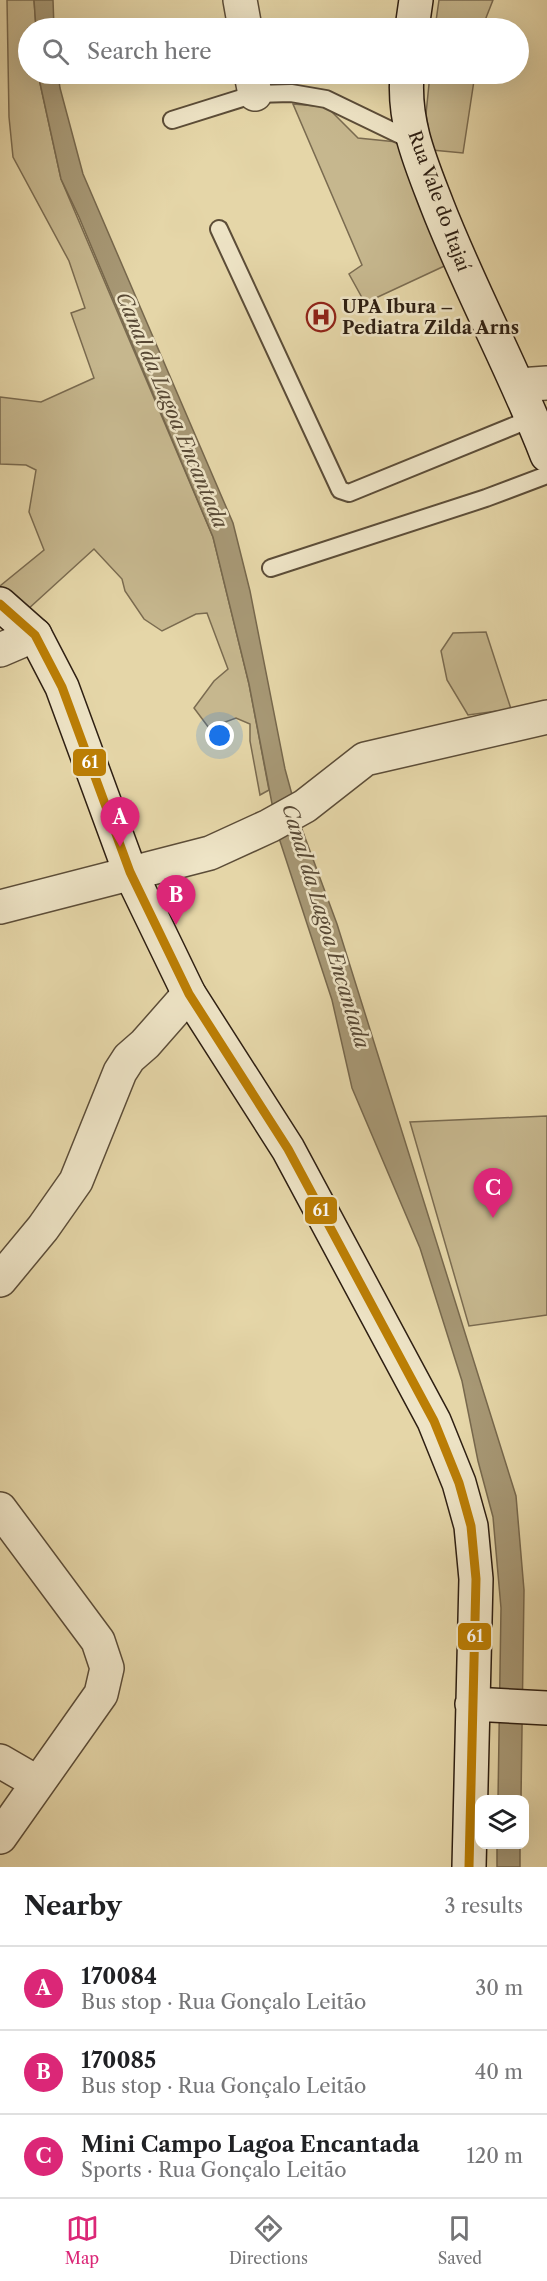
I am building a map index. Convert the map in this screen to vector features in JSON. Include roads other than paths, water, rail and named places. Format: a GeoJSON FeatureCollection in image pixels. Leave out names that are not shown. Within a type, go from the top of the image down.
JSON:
{"type":"FeatureCollection","features":[{"type":"Feature","properties":{"kind":"main road"},"geometry":{"type":"LineString","coordinates":[[240,0],[243,18]]}},
{"type":"Feature","properties":{"kind":"main road"},"geometry":{"type":"LineString","coordinates":[[413,18],[416,0]]}},
{"type":"Feature","properties":{"kind":"main road","name":"Rua Vale do Itajaí"},"geometry":{"type":"LineString","coordinates":[[406,84],[413,141],[459,260],[533,384],[533,418],[547,455]]}},
{"type":"Feature","properties":{"kind":"main road"},"geometry":{"type":"LineString","coordinates":[[0,604],[35,635],[62,687],[130,872],[189,994],[288,1149],[434,1421],[459,1483],[471,1526],[476,1579],[510,1702],[469,1867]]}},
{"type":"Feature","properties":{"kind":"main road"},"geometry":{"type":"LineString","coordinates":[[0,650],[35,635]]}},
{"type":"Feature","properties":{"kind":"main road"},"geometry":{"type":"LineString","coordinates":[[0,907],[210,853],[269,826],[305,806],[365,759],[547,717]]}},
{"type":"Feature","properties":{"kind":"main road"},"geometry":{"type":"LineString","coordinates":[[0,1280],[43,1227],[76,1181],[120,1072],[129,1058],[145,1044],[189,994]]}},
{"type":"Feature","properties":{"kind":"main road"},"geometry":{"type":"LineString","coordinates":[[0,1509],[98,1641],[107,1668],[101,1694],[0,1837]]}},
{"type":"Feature","properties":{"kind":"main road"},"geometry":{"type":"LineString","coordinates":[[0,1761],[38,1783]]}},
{"type":"Feature","properties":{"kind":"lane"},"geometry":{"type":"LineString","coordinates":[[172,120],[253,84],[326,99],[413,141]]}},
{"type":"Feature","properties":{"kind":"lane"},"geometry":{"type":"LineString","coordinates":[[219,229],[340,490],[349,493],[533,418]]}},
{"type":"Feature","properties":{"kind":"lane"},"geometry":{"type":"LineString","coordinates":[[272,568],[486,498],[547,475]]}},
{"type":"Feature","properties":{"kind":"water"},"geometry":{"type":"Polygon","coordinates":[[[34,0],[53,0],[54,18],[35,18],[34,0]]]}},
{"type":"Feature","properties":{"kind":"water","name":"Canal da Lagoa Encantada"},"geometry":{"type":"Polygon","coordinates":[[[40,84],[59,84],[83,174],[233,523],[250,591],[285,769],[300,824],[337,924],[516,1496],[524,1590],[521,1795],[498,1795],[501,1608],[493,1517],[478,1461],[462,1381],[420,1248],[352,1088],[332,1000],[278,835],[249,684],[213,537],[61,179],[40,84]]]}},
{"type":"Feature","properties":{"kind":"water"},"geometry":{"type":"Polygon","coordinates":[[[497,1849],[520,1849],[520,1867],[497,1867],[497,1849]]]}},
{"type":"Feature","properties":{"kind":"place","name":"UPA Ibura – Pediatra Zilda Arns"},"geometry":{"type":"Point","coordinates":[321,317]}},
{"type":"Feature","properties":{"kind":"place","name":"170084"},"geometry":{"type":"Point","coordinates":[120,847]}},
{"type":"Feature","properties":{"kind":"place","name":"170085"},"geometry":{"type":"Point","coordinates":[176,925]}},
{"type":"Feature","properties":{"kind":"place","name":"Mini Campo Lagoa Encantada"},"geometry":{"type":"Point","coordinates":[493,1218]}}]}
